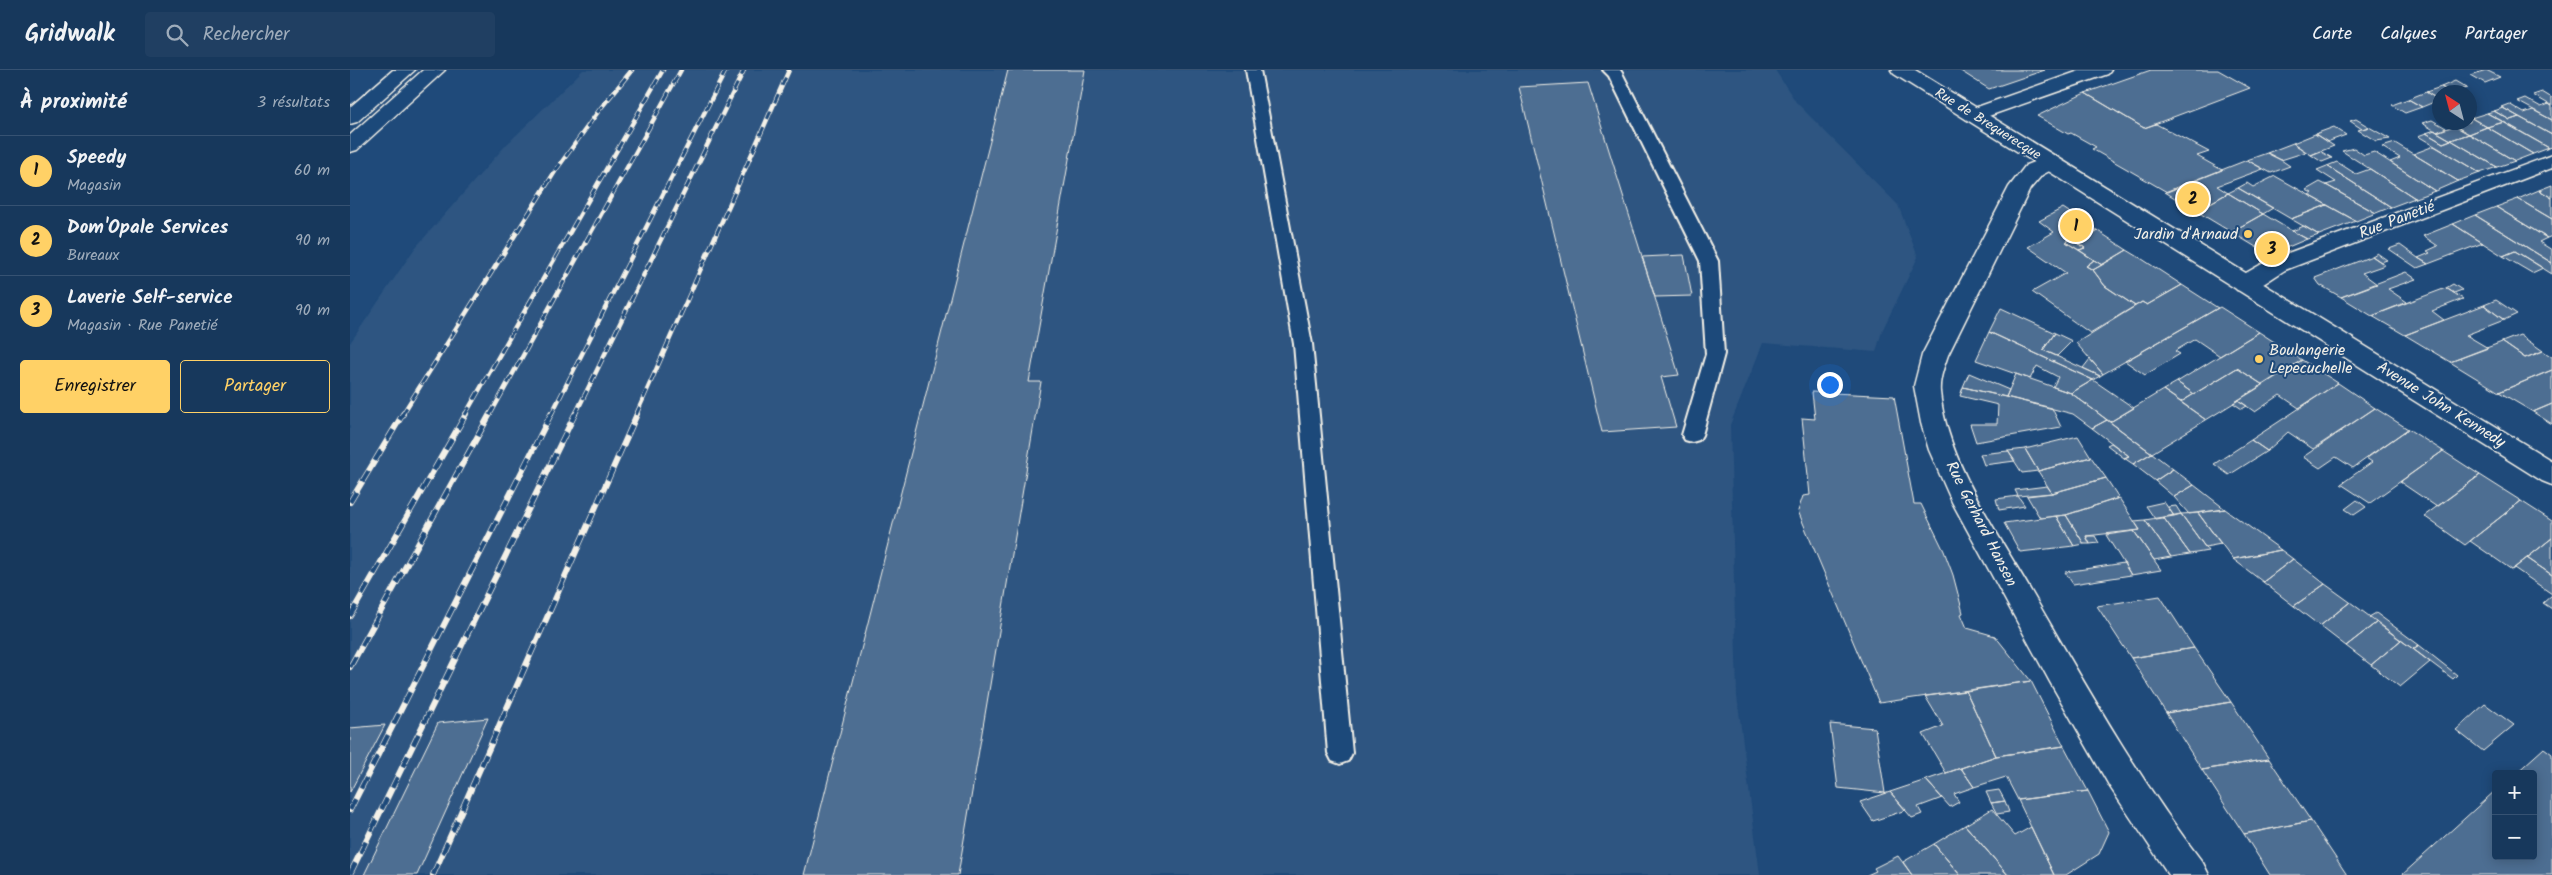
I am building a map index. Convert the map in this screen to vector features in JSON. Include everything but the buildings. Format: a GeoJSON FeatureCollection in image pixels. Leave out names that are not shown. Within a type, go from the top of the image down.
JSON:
{"type":"FeatureCollection","features":[{"type":"Feature","properties":{"kind":"street"},"geometry":{"type":"LineString","coordinates":[[350,118],[405,70]]}},
{"type":"Feature","properties":{"kind":"street"},"geometry":{"type":"LineString","coordinates":[[350,146],[435,70]]}},
{"type":"Feature","properties":{"kind":"street","name":"Rue de Brequerecque"},"geometry":{"type":"LineString","coordinates":[[1901,70],[2049,162]]}},
{"type":"Feature","properties":{"kind":"street"},"geometry":{"type":"LineString","coordinates":[[1973,115],[2101,70]]}},
{"type":"Feature","properties":{"kind":"street","name":"Rue Panetié"},"geometry":{"type":"LineString","coordinates":[[2245,284],[2277,265],[2552,161]]}},
{"type":"Feature","properties":{"kind":"street","name":"Avenue John Kennedy"},"geometry":{"type":"LineString","coordinates":[[2049,162],[2552,474]]}},
{"type":"Feature","properties":{"kind":"street","name":"Rue Gerhard Hansen"},"geometry":{"type":"LineString","coordinates":[[2049,162],[2034,170],[2020,187],[1935,355],[1927,394],[1943,448],[1969,507],[2108,757],[2150,822],[2191,875]]}},
{"type":"Feature","properties":{"kind":"lane"},"geometry":{"type":"LineString","coordinates":[[1253,70],[1304,344],[1340,753]]}},
{"type":"Feature","properties":{"kind":"lane"},"geometry":{"type":"LineString","coordinates":[[1610,70],[1615,73],[1709,261],[1715,354],[1692,435]]}},
{"type":"Feature","properties":{"kind":"shaded area"},"geometry":{"type":"Polygon","coordinates":[[[583,70],[1775,70],[1796,102],[1898,205],[1918,257],[1882,331],[1876,352],[1763,343],[1730,425],[1737,696],[1760,875],[350,875],[350,343],[415,248],[506,145],[583,70]]]}},
{"type":"Feature","properties":{"kind":"railway"},"geometry":{"type":"LineString","coordinates":[[402,415],[556,170],[600,109],[632,70]]}},
{"type":"Feature","properties":{"kind":"railway"},"geometry":{"type":"LineString","coordinates":[[465,415],[663,70]]}},
{"type":"Feature","properties":{"kind":"railway"},"geometry":{"type":"LineString","coordinates":[[490,415],[681,70]]}},
{"type":"Feature","properties":{"kind":"railway"},"geometry":{"type":"LineString","coordinates":[[551,415],[726,70]]}},
{"type":"Feature","properties":{"kind":"railway"},"geometry":{"type":"LineString","coordinates":[[575,415],[744,70]]}},
{"type":"Feature","properties":{"kind":"railway"},"geometry":{"type":"LineString","coordinates":[[636,415],[789,70]]}},
{"type":"Feature","properties":{"kind":"railway"},"geometry":{"type":"LineString","coordinates":[[350,502],[403,414]]}},
{"type":"Feature","properties":{"kind":"railway"},"geometry":{"type":"LineString","coordinates":[[350,616],[466,414]]}},
{"type":"Feature","properties":{"kind":"railway"},"geometry":{"type":"LineString","coordinates":[[350,667],[490,414]]}},
{"type":"Feature","properties":{"kind":"railway"},"geometry":{"type":"LineString","coordinates":[[350,810],[551,414]]}},
{"type":"Feature","properties":{"kind":"railway"},"geometry":{"type":"LineString","coordinates":[[350,874],[575,414]]}},
{"type":"Feature","properties":{"kind":"railway"},"geometry":{"type":"LineString","coordinates":[[433,875],[637,414]]}},
{"type":"Feature","properties":{"kind":"place","name":"Dom'Opale Services"},"geometry":{"type":"Point","coordinates":[2193,199]}},
{"type":"Feature","properties":{"kind":"place","name":"Speedy"},"geometry":{"type":"Point","coordinates":[2076,226]}},
{"type":"Feature","properties":{"kind":"place","name":"Jardin d'Arnaud"},"geometry":{"type":"Point","coordinates":[2248,234]}},
{"type":"Feature","properties":{"kind":"place","name":"Laverie Self-service"},"geometry":{"type":"Point","coordinates":[2272,249]}},
{"type":"Feature","properties":{"kind":"place","name":"Boulangerie Lepecuchelle"},"geometry":{"type":"Point","coordinates":[2259,359]}}]}
